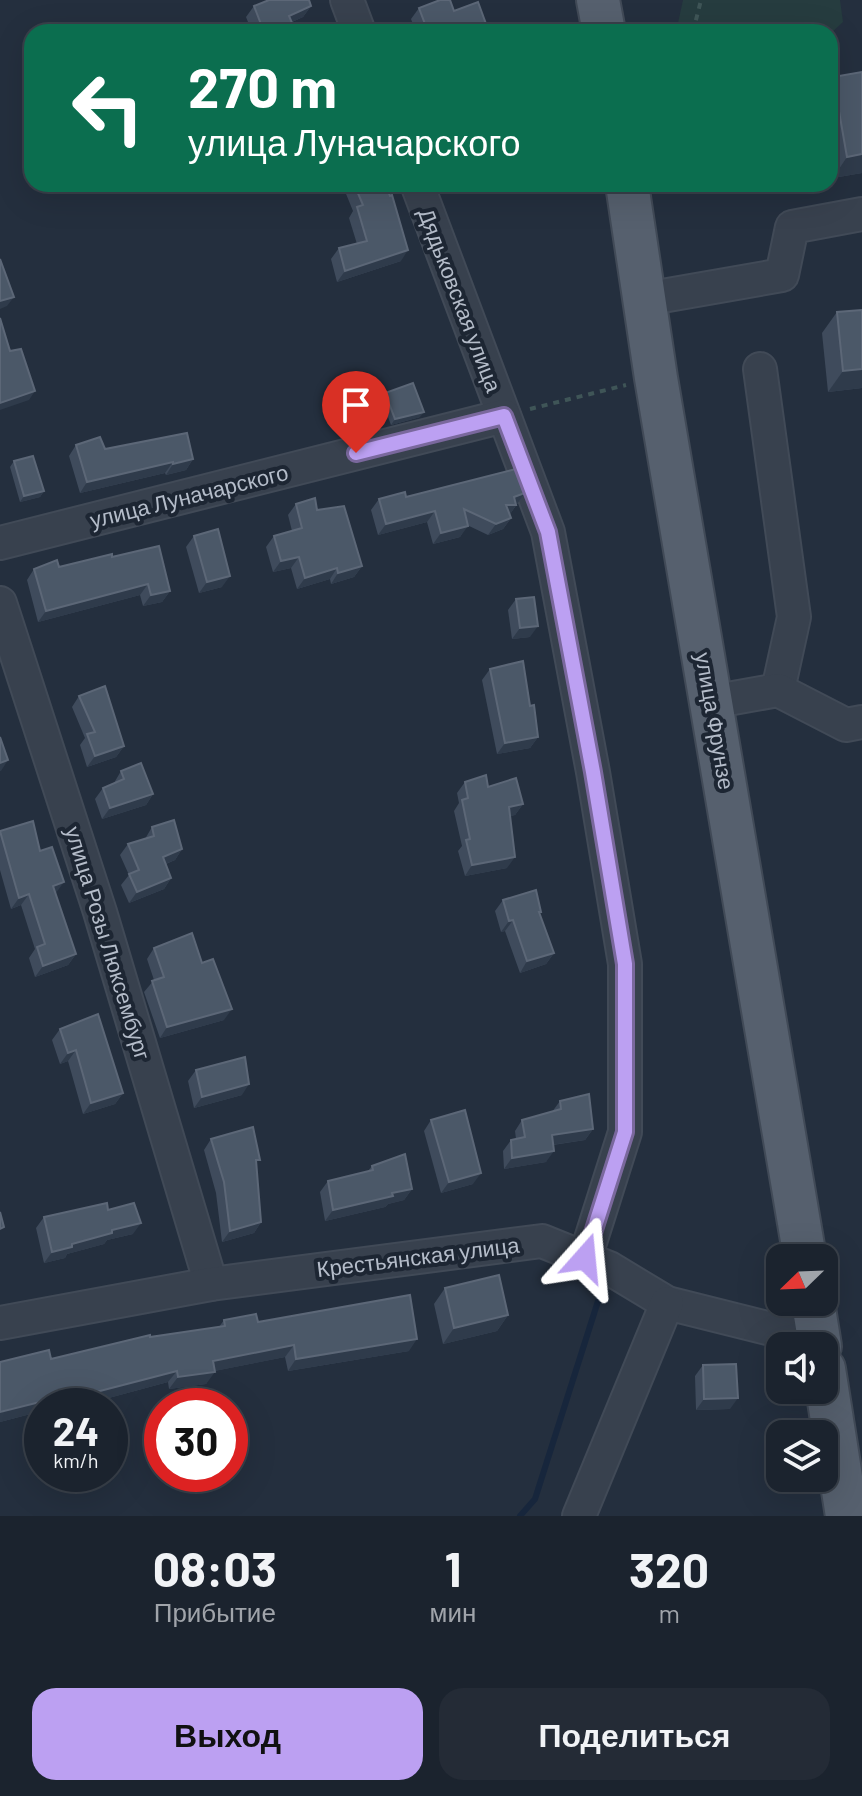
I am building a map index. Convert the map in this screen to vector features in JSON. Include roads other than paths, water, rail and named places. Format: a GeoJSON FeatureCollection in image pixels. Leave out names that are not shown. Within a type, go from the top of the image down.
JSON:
{"type":"FeatureCollection","features":[{"type":"Feature","properties":{"kind":"main road","name":"улица Фрунзе"},"geometry":{"type":"LineString","coordinates":[[628,192],[656,378],[803,1244]]}},
{"type":"Feature","properties":{"kind":"main road"},"geometry":{"type":"LineString","coordinates":[[829,1404],[847,1516]]}},
{"type":"Feature","properties":{"kind":"street"},"geometry":{"type":"LineString","coordinates":[[347,0],[356,24]]}},
{"type":"Feature","properties":{"kind":"street","name":"Дядьковская улица"},"geometry":{"type":"LineString","coordinates":[[420,192],[548,532],[625,964],[625,1132],[585,1258]]}},
{"type":"Feature","properties":{"kind":"street"},"geometry":{"type":"LineString","coordinates":[[645,299],[782,275],[792,227],[862,214]]}},
{"type":"Feature","properties":{"kind":"street"},"geometry":{"type":"LineString","coordinates":[[760,369],[794,617],[778,690]]}},
{"type":"Feature","properties":{"kind":"street","name":"улица Луначарского"},"geometry":{"type":"LineString","coordinates":[[0,543],[504,416]]}},
{"type":"Feature","properties":{"kind":"street","name":"улица Розы Люксембург"},"geometry":{"type":"LineString","coordinates":[[0,603],[100,912],[211,1284]]}},
{"type":"Feature","properties":{"kind":"street"},"geometry":{"type":"LineString","coordinates":[[711,702],[778,690],[846,725],[862,722]]}},
{"type":"Feature","properties":{"kind":"street","name":"Крестьянская улица"},"geometry":{"type":"LineString","coordinates":[[0,1323],[211,1284],[542,1241],[609,1268],[667,1303],[783,1332]]}},
{"type":"Feature","properties":{"kind":"street"},"geometry":{"type":"LineString","coordinates":[[579,1516],[667,1303]]}},
{"type":"Feature","properties":{"kind":"waterway"},"geometry":{"type":"LineString","coordinates":[[520,1516],[535,1499],[606,1276]]}}]}
